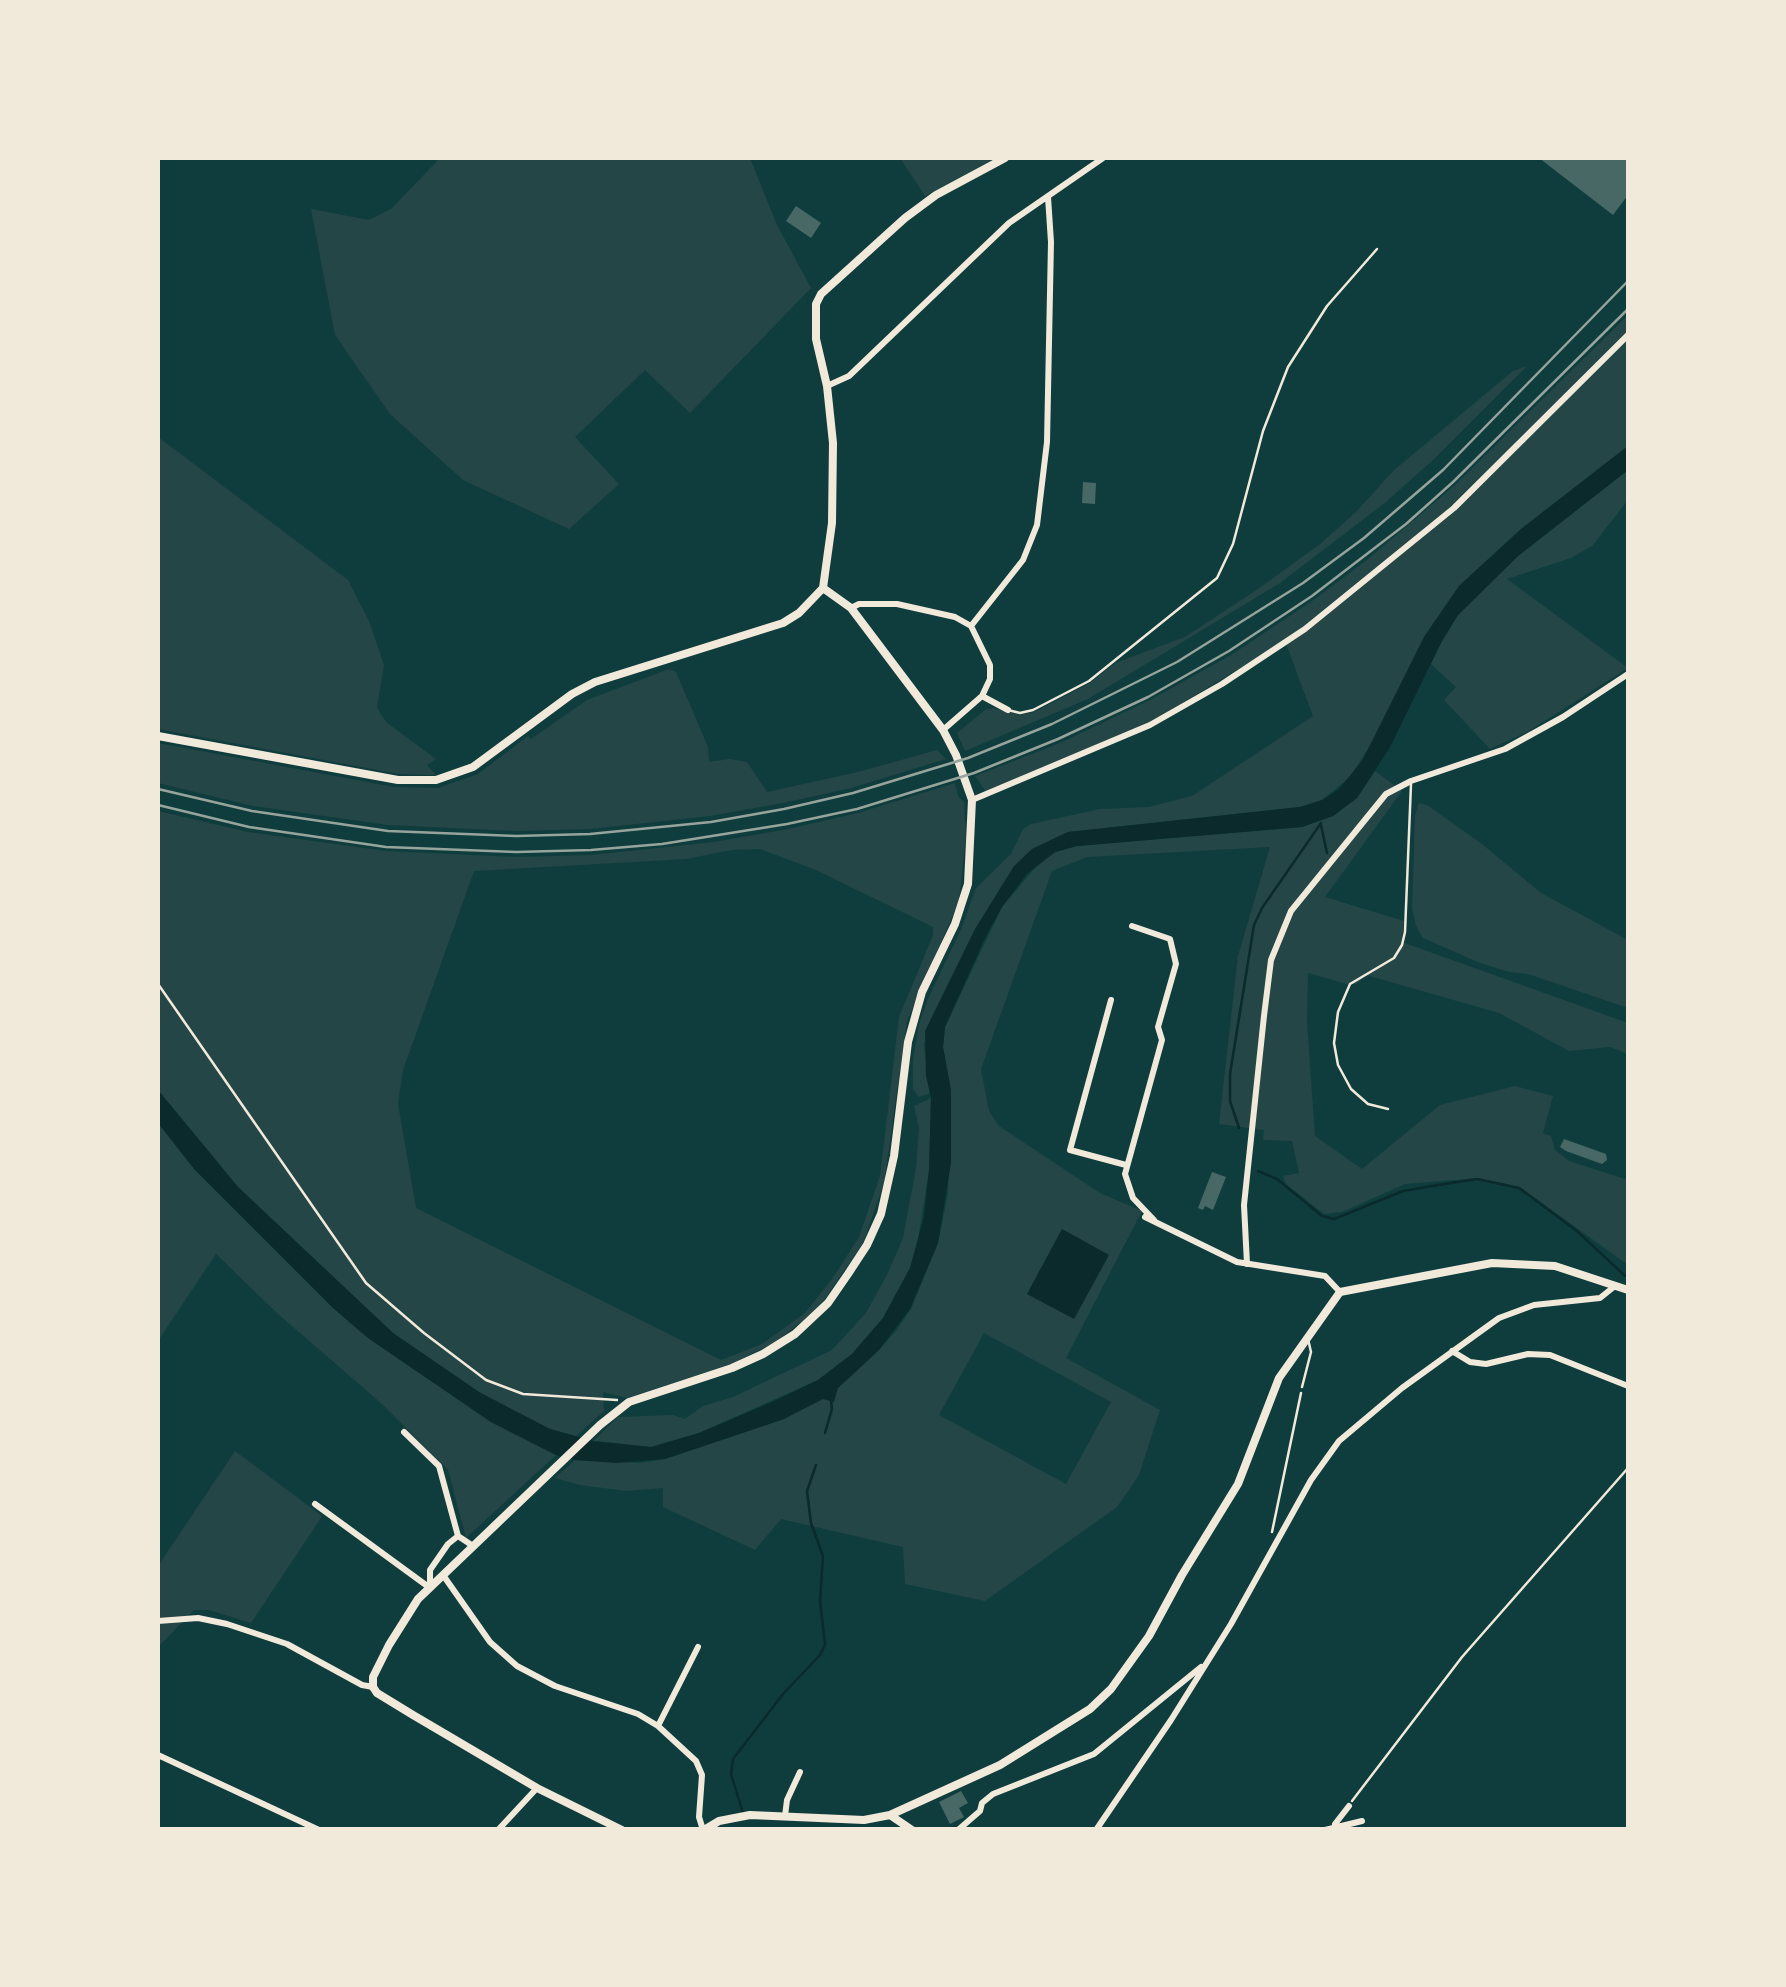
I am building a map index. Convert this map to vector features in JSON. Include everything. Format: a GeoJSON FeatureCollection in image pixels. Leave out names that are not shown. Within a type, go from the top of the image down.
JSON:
{"type":"FeatureCollection","features":[{"type":"Feature","properties":{"kind":"street"},"geometry":{"type":"LineString","coordinates":[[158,736],[410,782],[436,780],[473,767],[572,694],[595,682],[782,623],[811,603],[822,588],[829,554],[834,480],[827,386],[814,316],[821,294],[936,195],[1005,158]]}},
{"type":"Feature","properties":{"kind":"street"},"geometry":{"type":"LineString","coordinates":[[827,386],[849,376],[1009,223],[1103,158]]}},
{"type":"Feature","properties":{"kind":"street"},"geometry":{"type":"LineString","coordinates":[[971,626],[1023,560],[1036,525],[1046,442],[1051,242],[1048,197]]}},
{"type":"Feature","properties":{"kind":"street"},"geometry":{"type":"LineString","coordinates":[[972,800],[1150,725],[1305,630],[1454,508],[1628,335]]}},
{"type":"Feature","properties":{"kind":"street"},"geometry":{"type":"LineString","coordinates":[[373,1687],[373,1677],[389,1644],[418,1599],[600,1426],[629,1402],[732,1368],[786,1340],[828,1302],[867,1245],[889,1184],[908,1042],[923,990],[955,924],[968,884],[972,800],[956,755],[942,730],[851,608],[822,588]]}},
{"type":"Feature","properties":{"kind":"street"},"geometry":{"type":"LineString","coordinates":[[851,608],[859,604],[910,606],[955,616],[971,626],[992,672],[982,696],[942,730]]}},
{"type":"Feature","properties":{"kind":"street"},"geometry":{"type":"LineString","coordinates":[[1247,1264],[1244,1205],[1264,1016],[1277,941],[1291,912],[1386,794],[1411,781],[1506,749],[1628,674]]}},
{"type":"Feature","properties":{"kind":"street"},"geometry":{"type":"LineString","coordinates":[[982,696],[1008,710]]}},
{"type":"Feature","properties":{"kind":"street"},"geometry":{"type":"LineString","coordinates":[[1132,926],[1170,939],[1176,964],[1158,1027],[1162,1040],[1126,1165],[1128,1188],[1150,1218],[1200,1245],[1247,1264],[1325,1276],[1340,1292]]}},
{"type":"Feature","properties":{"kind":"street"},"geometry":{"type":"LineString","coordinates":[[1111,1000],[1070,1150],[1126,1165]]}},
{"type":"Feature","properties":{"kind":"street"},"geometry":{"type":"LineString","coordinates":[[443,1574],[490,1642],[517,1666],[555,1686],[638,1714],[658,1726],[700,1767],[699,1816],[704,1830],[750,1815],[864,1820],[890,1816],[1000,1764],[1072,1724],[1111,1689],[1149,1636],[1238,1484],[1279,1378],[1340,1292],[1492,1263],[1556,1266],[1628,1290]]}},
{"type":"Feature","properties":{"kind":"street"},"geometry":{"type":"LineString","coordinates":[[1096,1830],[1231,1624],[1271,1547],[1339,1441],[1500,1318],[1534,1305],[1600,1298],[1616,1284]]}},
{"type":"Feature","properties":{"kind":"street"},"geometry":{"type":"LineString","coordinates":[[1452,1351],[1470,1362],[1486,1364],[1528,1354],[1550,1355],[1628,1386]]}},
{"type":"Feature","properties":{"kind":"street"},"geometry":{"type":"LineString","coordinates":[[404,1432],[439,1466],[458,1536],[473,1546]]}},
{"type":"Feature","properties":{"kind":"street"},"geometry":{"type":"LineString","coordinates":[[316,1504],[430,1588]]}},
{"type":"Feature","properties":{"kind":"street"},"geometry":{"type":"LineString","coordinates":[[430,1588],[430,1570],[439,1554],[458,1536]]}},
{"type":"Feature","properties":{"kind":"street"},"geometry":{"type":"LineString","coordinates":[[158,1621],[198,1618],[286,1644],[362,1685],[373,1687],[439,1732],[537,1788],[622,1830]]}},
{"type":"Feature","properties":{"kind":"street"},"geometry":{"type":"LineString","coordinates":[[658,1726],[698,1647]]}},
{"type":"Feature","properties":{"kind":"street"},"geometry":{"type":"LineString","coordinates":[[958,1830],[993,1794],[1094,1754],[1205,1665]]}},
{"type":"Feature","properties":{"kind":"street"},"geometry":{"type":"LineString","coordinates":[[158,1755],[319,1830]]}},
{"type":"Feature","properties":{"kind":"street"},"geometry":{"type":"LineString","coordinates":[[785,1816],[787,1800],[800,1772]]}},
{"type":"Feature","properties":{"kind":"street"},"geometry":{"type":"LineString","coordinates":[[498,1830],[537,1788]]}},
{"type":"Feature","properties":{"kind":"street"},"geometry":{"type":"LineString","coordinates":[[1334,1825],[1349,1806]]}},
{"type":"Feature","properties":{"kind":"street"},"geometry":{"type":"LineString","coordinates":[[890,1816],[912,1830]]}},
{"type":"Feature","properties":{"kind":"street"},"geometry":{"type":"LineString","coordinates":[[1325,1830],[1360,1821],[1365,1830]]}},
{"type":"Feature","properties":{"kind":"lane"},"geometry":{"type":"LineString","coordinates":[[1008,710],[1033,710],[1089,680],[1216,578],[1233,544],[1263,431],[1288,367],[1326,306],[1376,249]]}},
{"type":"Feature","properties":{"kind":"lane"},"geometry":{"type":"LineString","coordinates":[[1388,1108],[1368,1104],[1351,1089],[1338,1065],[1334,1043],[1338,1012],[1350,984],[1394,958],[1402,945],[1411,781]]}},
{"type":"Feature","properties":{"kind":"lane"},"geometry":{"type":"LineString","coordinates":[[1302,1387],[1311,1352],[1308,1338]]}},
{"type":"Feature","properties":{"kind":"path"},"geometry":{"type":"LineString","coordinates":[[158,984],[366,1284],[468,1368],[504,1388],[544,1396],[629,1402]]}},
{"type":"Feature","properties":{"kind":"path"},"geometry":{"type":"LineString","coordinates":[[1271,1547],[1302,1387]]}},
{"type":"Feature","properties":{"kind":"path"},"geometry":{"type":"LineString","coordinates":[[1349,1806],[1462,1656],[1628,1468]]}},
{"type":"Feature","properties":{"kind":"shaded area"},"geometry":{"type":"Polygon","coordinates":[[[440,158],[750,158],[777,225],[811,288],[690,413],[645,370],[575,437],[619,484],[569,529],[463,480],[390,414],[335,335],[311,209],[369,220],[391,209],[440,158]]]}},
{"type":"Feature","properties":{"kind":"shaded area"},"geometry":{"type":"Polygon","coordinates":[[[900,158],[995,158],[925,196],[900,158]]]}},
{"type":"Feature","properties":{"kind":"shaded area"},"geometry":{"type":"Polygon","coordinates":[[[1628,315],[1628,446],[1521,529],[1459,586],[1424,637],[1377,735],[1350,777],[1322,800],[1300,807],[1068,832],[1032,849],[924,1044],[930,1093],[919,1097],[913,1089],[913,1060],[927,1001],[976,888],[1011,854],[1023,829],[1100,809],[1149,807],[1192,796],[1313,716],[1285,641],[1149,723],[986,792],[975,776],[1060,743],[1150,700],[1231,655],[1315,599],[1455,485],[1628,315]]]}},
{"type":"Feature","properties":{"kind":"shaded area"},"geometry":{"type":"Polygon","coordinates":[[[1527,366],[1386,502],[1280,583],[1088,699],[965,751],[957,733],[985,710],[993,708],[1020,715],[1034,712],[1090,683],[1115,663],[1185,637],[1258,589],[1320,544],[1393,471],[1513,371],[1527,366]]]}},
{"type":"Feature","properties":{"kind":"shaded area"},"geometry":{"type":"Polygon","coordinates":[[[158,437],[348,580],[369,621],[384,665],[377,708],[386,722],[436,759],[427,765],[436,775],[399,774],[158,729],[158,437]]]}},
{"type":"Feature","properties":{"kind":"shaded area"},"geometry":{"type":"Polygon","coordinates":[[[1628,446],[1628,470],[1518,556],[1458,615],[1389,749],[1357,798],[1333,816],[1302,827],[1077,846],[1055,852],[1027,874],[986,936],[945,1027],[943,1047],[951,1090],[951,1163],[938,1243],[910,1309],[879,1350],[838,1388],[834,1402],[823,1399],[784,1419],[665,1459],[616,1463],[556,1455],[491,1422],[368,1338],[195,1170],[158,1123],[158,1090],[238,1187],[393,1333],[479,1392],[550,1429],[593,1441],[651,1447],[699,1433],[772,1402],[818,1380],[852,1354],[883,1318],[910,1268],[924,1216],[929,1170],[931,1098],[926,1076],[925,1031],[975,929],[1014,866],[1032,849],[1068,832],[1300,807],[1339,789],[1362,761],[1424,637],[1459,586],[1521,529],[1628,446]]]}},
{"type":"Feature","properties":{"kind":"shaded area"},"geometry":{"type":"Polygon","coordinates":[[[1628,470],[1628,500],[1592,546],[1571,558],[1507,579],[1628,668],[1529,731],[1490,749],[1444,700],[1456,687],[1431,664],[1442,641],[1458,615],[1518,556],[1628,470]]]}},
{"type":"Feature","properties":{"kind":"shaded area"},"geometry":{"type":"Polygon","coordinates":[[[669,669],[676,672],[708,747],[709,762],[747,762],[767,792],[937,750],[946,759],[851,788],[783,803],[710,816],[590,829],[516,831],[388,825],[253,806],[158,783],[158,743],[394,787],[438,788],[478,774],[528,736],[531,739],[587,700],[669,669]]]}},
{"type":"Feature","properties":{"kind":"shaded area"},"geometry":{"type":"Polygon","coordinates":[[[1375,771],[1402,791],[1325,897],[1404,921],[1402,942],[1628,1023],[1628,1054],[1610,1047],[1569,1051],[1499,1013],[1366,975],[1357,984],[1347,984],[1308,973],[1307,1022],[1315,1136],[1362,1169],[1440,1105],[1515,1086],[1553,1096],[1543,1133],[1551,1136],[1555,1150],[1569,1161],[1628,1180],[1628,1265],[1520,1187],[1478,1178],[1405,1184],[1342,1212],[1324,1214],[1286,1184],[1283,1176],[1299,1173],[1292,1141],[1263,1140],[1264,1130],[1219,1124],[1238,956],[1270,847],[1087,857],[1052,871],[981,1069],[989,1111],[999,1126],[1100,1193],[1142,1211],[1066,1358],[1160,1410],[1139,1475],[1117,1507],[985,1601],[905,1584],[903,1547],[781,1519],[755,1550],[663,1507],[663,1488],[626,1491],[555,1478],[575,1460],[639,1463],[665,1459],[784,1419],[838,1388],[896,1331],[911,1309],[938,1243],[948,1194],[951,1090],[943,1047],[945,1027],[1002,907],[1040,862],[1077,846],[1302,827],[1333,816],[1357,798],[1375,771]],[[984,1333],[939,1415],[1066,1484],[1111,1402],[984,1333]]]}},
{"type":"Feature","properties":{"kind":"shaded area"},"geometry":{"type":"Polygon","coordinates":[[[955,783],[964,802],[966,837],[959,901],[907,1021],[884,1183],[863,1243],[824,1300],[775,1342],[731,1364],[627,1398],[603,1392],[604,1411],[576,1436],[550,1429],[479,1392],[393,1333],[238,1187],[158,1090],[158,811],[248,832],[386,851],[516,857],[591,855],[714,842],[858,813],[955,783]],[[760,849],[686,859],[474,871],[403,1070],[398,1104],[416,1208],[721,1360],[762,1344],[805,1313],[859,1237],[880,1176],[899,1017],[933,935],[933,927],[816,870],[760,849]]]}},
{"type":"Feature","properties":{"kind":"shaded area"},"geometry":{"type":"Polygon","coordinates":[[[1419,803],[1482,844],[1541,893],[1628,940],[1628,1008],[1528,974],[1480,963],[1423,938],[1412,908],[1415,815],[1419,803]]]}},
{"type":"Feature","properties":{"kind":"shaded area"},"geometry":{"type":"Polygon","coordinates":[[[931,1098],[929,1170],[917,1246],[910,1268],[883,1318],[852,1354],[818,1380],[699,1433],[651,1447],[593,1441],[618,1417],[673,1415],[685,1419],[703,1406],[733,1397],[832,1350],[866,1313],[903,1238],[916,1168],[919,1128],[914,1106],[931,1098]]]}},
{"type":"Feature","properties":{"kind":"shaded area"},"geometry":{"type":"Polygon","coordinates":[[[158,1123],[195,1170],[368,1338],[491,1422],[556,1455],[466,1538],[448,1470],[381,1403],[216,1254],[158,1341],[158,1123]]]}},
{"type":"Feature","properties":{"kind":"shaded area"},"geometry":{"type":"Polygon","coordinates":[[[1062,1229],[1109,1255],[1074,1319],[1027,1294],[1062,1229]]]}},
{"type":"Feature","properties":{"kind":"shaded area"},"geometry":{"type":"Polygon","coordinates":[[[235,1451],[322,1516],[251,1623],[209,1610],[194,1610],[158,1647],[158,1566],[235,1451]]]}},
{"type":"Feature","properties":{"kind":"building"},"geometry":{"type":"Polygon","coordinates":[[[1539,158],[1628,158],[1628,195],[1613,215],[1539,158]]]}},
{"type":"Feature","properties":{"kind":"building"},"geometry":{"type":"Polygon","coordinates":[[[796,206],[821,223],[811,238],[786,221],[796,206]]]}},
{"type":"Feature","properties":{"kind":"building"},"geometry":{"type":"Polygon","coordinates":[[[1083,482],[1096,483],[1095,504],[1082,503],[1083,482]]]}},
{"type":"Feature","properties":{"kind":"building"},"geometry":{"type":"Polygon","coordinates":[[[1564,1139],[1606,1154],[1607,1160],[1602,1164],[1566,1151],[1560,1147],[1564,1139]]]}},
{"type":"Feature","properties":{"kind":"building"},"geometry":{"type":"Polygon","coordinates":[[[1212,1172],[1226,1177],[1213,1210],[1205,1206],[1203,1210],[1198,1208],[1212,1172]]]}},
{"type":"Feature","properties":{"kind":"building"},"geometry":{"type":"Polygon","coordinates":[[[961,1791],[968,1803],[959,1808],[964,1817],[950,1824],[939,1802],[961,1791]]]}},
{"type":"Feature","properties":{"kind":"waterway"},"geometry":{"type":"LineString","coordinates":[[1239,1128],[1230,1101],[1230,1074],[1254,925],[1321,823]]}},
{"type":"Feature","properties":{"kind":"waterway"},"geometry":{"type":"LineString","coordinates":[[1321,825],[1327,853]]}},
{"type":"Feature","properties":{"kind":"waterway"},"geometry":{"type":"LineString","coordinates":[[1258,1171],[1277,1179],[1322,1216],[1334,1219],[1403,1191],[1438,1185],[1477,1179],[1519,1188],[1577,1231],[1625,1276]]}},
{"type":"Feature","properties":{"kind":"waterway"},"geometry":{"type":"LineString","coordinates":[[825,1433],[831,1400]]}},
{"type":"Feature","properties":{"kind":"waterway"},"geometry":{"type":"LineString","coordinates":[[743,1813],[731,1774],[733,1759],[825,1645],[820,1601],[823,1556],[811,1523],[807,1491],[816,1465]]}},
{"type":"Feature","properties":{"kind":"railway"},"geometry":{"type":"LineString","coordinates":[[158,789],[252,811],[388,831],[516,836],[590,834],[711,822],[784,809],[853,793],[968,758],[1052,724],[1177,662],[1303,583],[1364,538],[1443,470],[1628,281]]}},
{"type":"Feature","properties":{"kind":"railway"},"geometry":{"type":"LineString","coordinates":[[158,805],[249,827],[386,847],[516,852],[591,850],[662,844],[787,824],[857,809],[974,773],[1148,697],[1229,651],[1312,596],[1406,524],[1453,482],[1628,309]]}}]}
